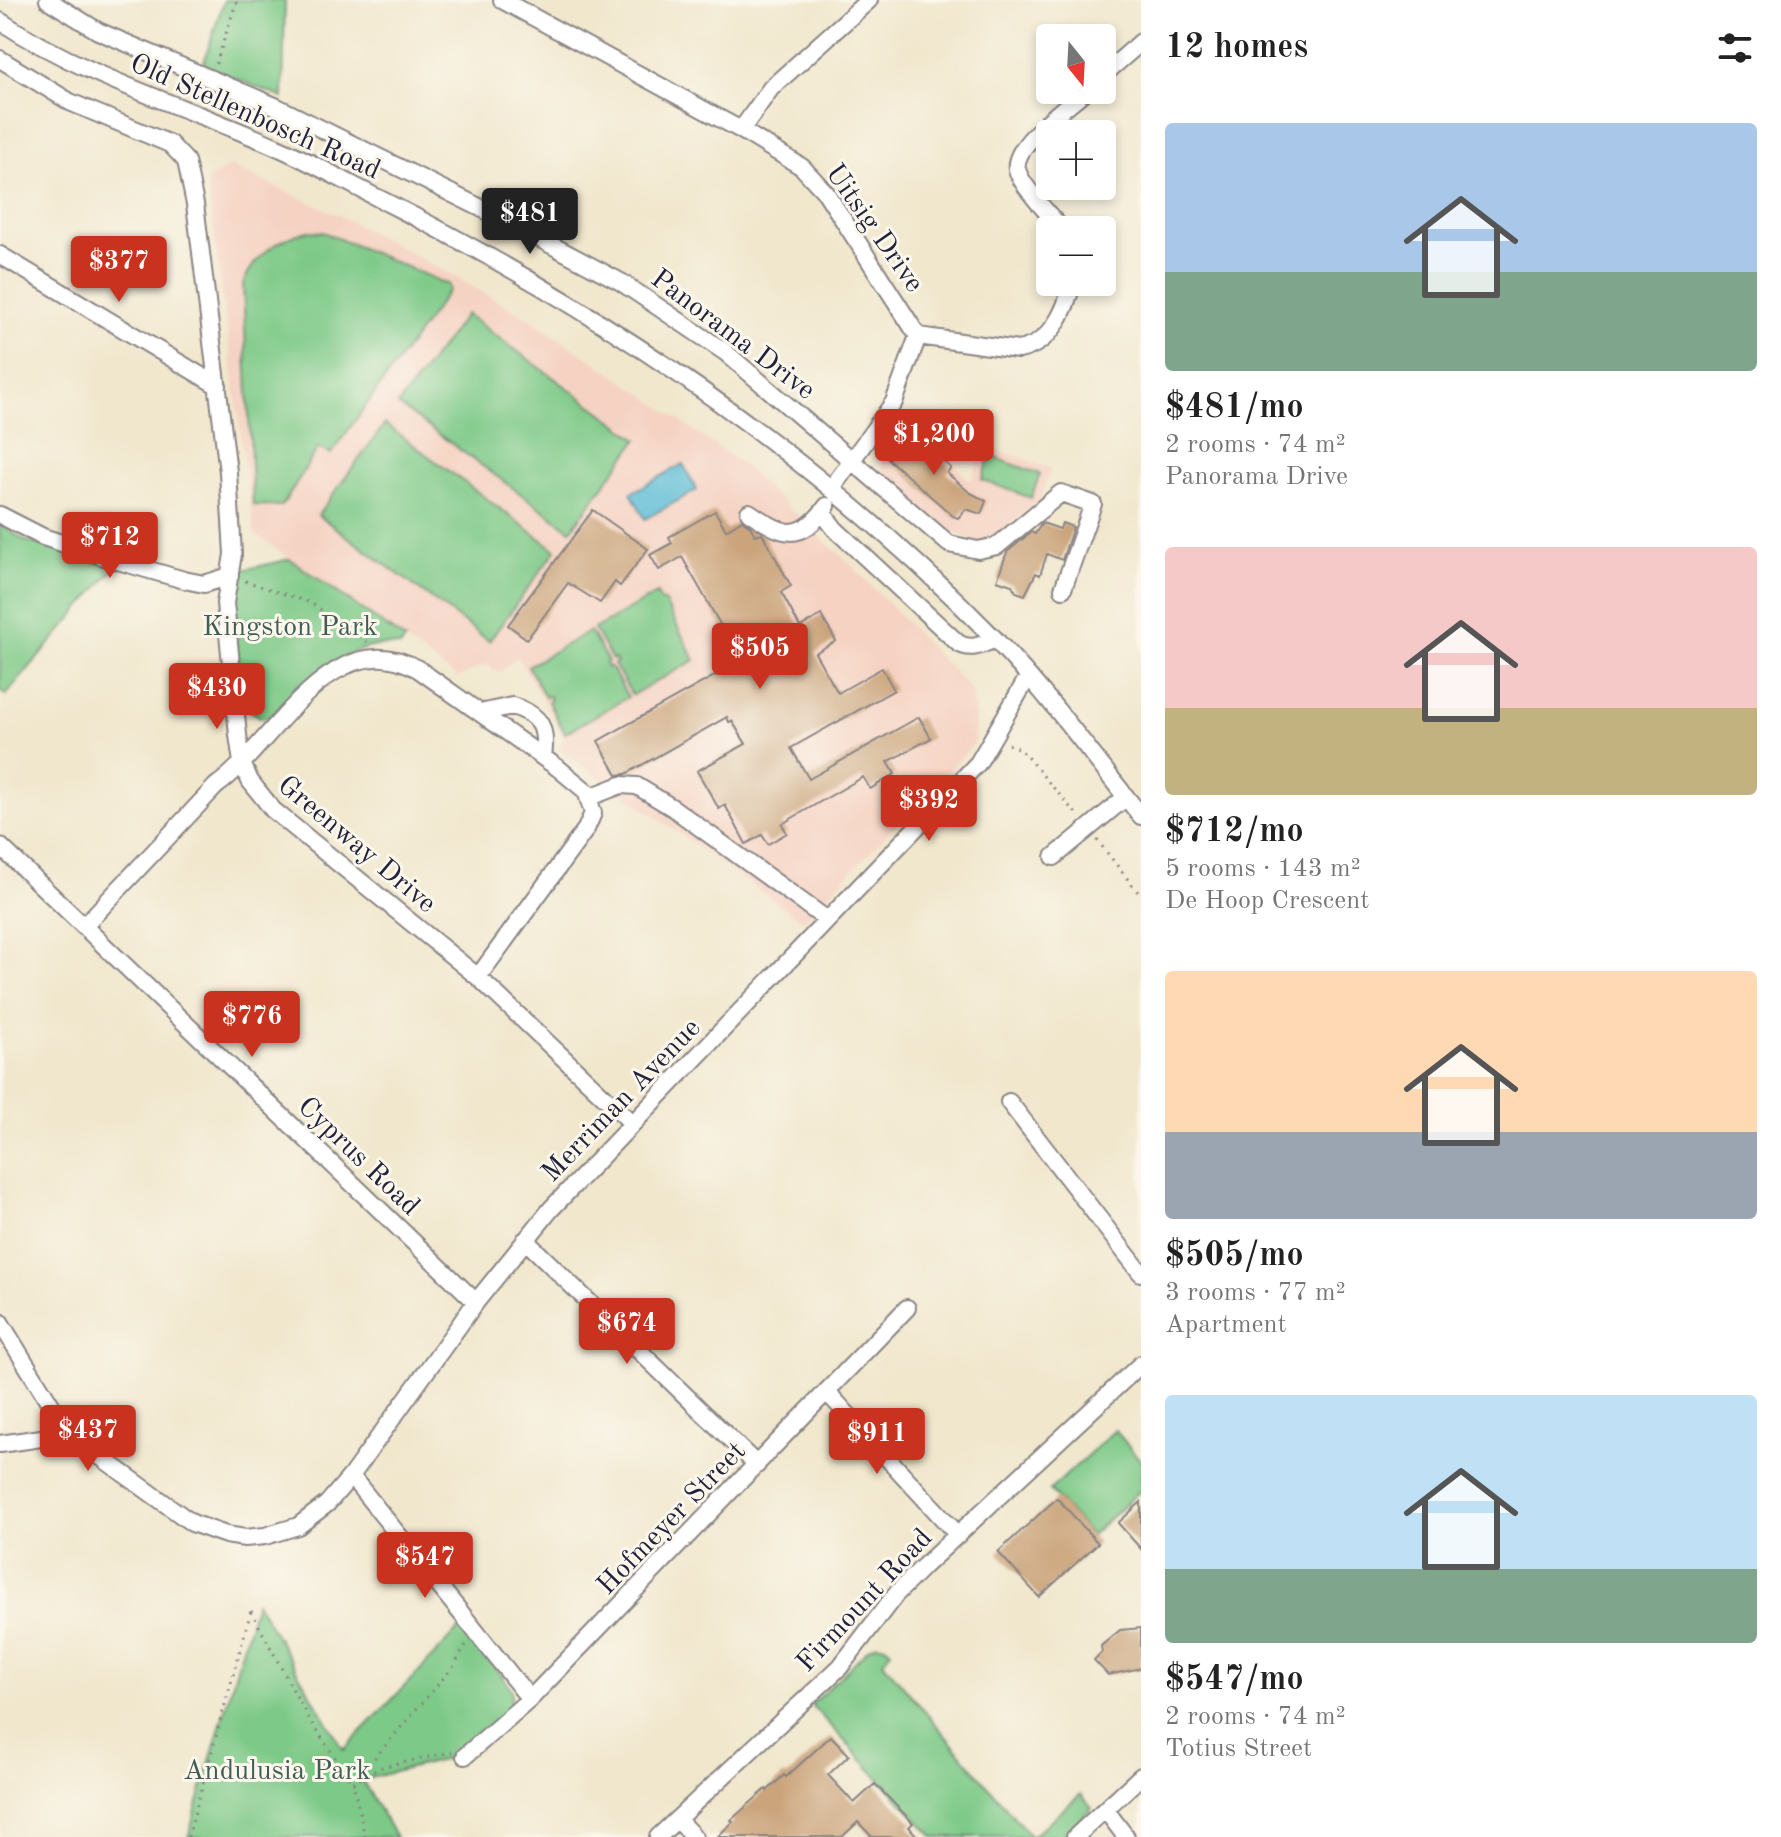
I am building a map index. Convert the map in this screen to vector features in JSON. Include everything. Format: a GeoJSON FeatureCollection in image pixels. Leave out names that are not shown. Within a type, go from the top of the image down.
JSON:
{"type":"FeatureCollection","features":[{"type":"Feature","properties":{"kind":"street","name":"Panorama Drive"},"geometry":{"type":"LineString","coordinates":[[48,0],[98,31],[275,106],[480,207],[621,282],[725,352],[949,544],[978,550],[997,546],[1061,493],[1093,504],[1063,589]]}},
{"type":"Feature","properties":{"kind":"street","name":"Uitsig Drive"},"geometry":{"type":"LineString","coordinates":[[502,0],[741,130],[802,167],[815,179],[918,336],[894,402],[809,527],[792,534],[782,533],[749,512]]}},
{"type":"Feature","properties":{"kind":"street"},"geometry":{"type":"LineString","coordinates":[[741,130],[771,88],[869,0]]}},
{"type":"Feature","properties":{"kind":"street","name":"Old Stellenbosch Road"},"geometry":{"type":"LineString","coordinates":[[0,21],[56,56],[278,147],[419,218],[563,298],[678,373],[750,424],[834,492],[947,592],[1028,677],[1141,816]]}},
{"type":"Feature","properties":{"kind":"street"},"geometry":{"type":"LineString","coordinates":[[1116,64],[1141,42]]}},
{"type":"Feature","properties":{"kind":"street","name":"Greenway Drive"},"geometry":{"type":"LineString","coordinates":[[0,59],[70,102],[170,144],[186,161],[218,386],[233,536],[225,603],[242,763],[255,790],[273,810],[478,977],[632,1123]]}},
{"type":"Feature","properties":{"kind":"street"},"geometry":{"type":"LineString","coordinates":[[1051,216],[1020,177],[1017,162],[1023,147],[1071,104]]}},
{"type":"Feature","properties":{"kind":"street"},"geometry":{"type":"LineString","coordinates":[[0,255],[218,386]]}},
{"type":"Feature","properties":{"kind":"street"},"geometry":{"type":"LineString","coordinates":[[918,336],[1018,350],[1031,348],[1055,325],[1066,296]]}},
{"type":"Feature","properties":{"kind":"street"},"geometry":{"type":"LineString","coordinates":[[822,512],[835,529],[958,643],[969,647],[995,639]]}},
{"type":"Feature","properties":{"kind":"street"},"geometry":{"type":"LineString","coordinates":[[0,515],[43,537],[184,580],[204,584],[230,576]]}},
{"type":"Feature","properties":{"kind":"street"},"geometry":{"type":"LineString","coordinates":[[84,926],[216,786],[232,775],[311,689],[329,675],[363,659],[379,656],[418,669],[543,757],[563,762],[590,797],[593,813],[586,829],[478,977]]}},
{"type":"Feature","properties":{"kind":"street","name":"Merriman Avenue"},"geometry":{"type":"LineString","coordinates":[[69,1434],[192,1523],[209,1531],[245,1538],[283,1532],[298,1526],[327,1504],[525,1240],[632,1123],[967,775],[994,739],[1028,677]]}},
{"type":"Feature","properties":{"kind":"street"},"geometry":{"type":"LineString","coordinates":[[480,713],[512,706],[536,719],[545,733],[543,757]]}},
{"type":"Feature","properties":{"kind":"street"},"geometry":{"type":"LineString","coordinates":[[590,797],[621,785],[637,786],[673,808],[826,919]]}},
{"type":"Feature","properties":{"kind":"street"},"geometry":{"type":"LineString","coordinates":[[1054,857],[1126,797]]}},
{"type":"Feature","properties":{"kind":"street","name":"Cyprus Road"},"geometry":{"type":"LineString","coordinates":[[0,846],[476,1302]]}},
{"type":"Feature","properties":{"kind":"street"},"geometry":{"type":"LineString","coordinates":[[1009,1102],[1141,1273]]}},
{"type":"Feature","properties":{"kind":"street"},"geometry":{"type":"LineString","coordinates":[[525,1240],[757,1465]]}},
{"type":"Feature","properties":{"kind":"street","name":"Hofmeyer Street"},"geometry":{"type":"LineString","coordinates":[[465,1756],[530,1699],[907,1308]]}},
{"type":"Feature","properties":{"kind":"street"},"geometry":{"type":"LineString","coordinates":[[0,1322],[69,1434],[0,1444]]}},
{"type":"Feature","properties":{"kind":"street","name":"Firmount Road"},"geometry":{"type":"LineString","coordinates":[[658,1837],[840,1667],[896,1594],[1141,1364]]}},
{"type":"Feature","properties":{"kind":"street"},"geometry":{"type":"LineString","coordinates":[[827,1392],[958,1535]]}},
{"type":"Feature","properties":{"kind":"street"},"geometry":{"type":"LineString","coordinates":[[351,1476],[530,1699]]}},
{"type":"Feature","properties":{"kind":"street"},"geometry":{"type":"LineString","coordinates":[[1075,1837],[1141,1776]]}},
{"type":"Feature","properties":{"kind":"street"},"geometry":{"type":"LineString","coordinates":[[1101,1814],[1123,1837]]}},
{"type":"Feature","properties":{"kind":"street"},"geometry":{"type":"LineString","coordinates":[[677,1819],[694,1837]]}},
{"type":"Feature","properties":{"kind":"path"},"geometry":{"type":"LineString","coordinates":[[212,80],[237,0]]}},
{"type":"Feature","properties":{"kind":"path"},"geometry":{"type":"LineString","coordinates":[[230,576],[311,603],[390,658]]}},
{"type":"Feature","properties":{"kind":"path"},"geometry":{"type":"LineString","coordinates":[[994,739],[1020,749],[1141,896]]}},
{"type":"Feature","properties":{"kind":"path"},"geometry":{"type":"LineString","coordinates":[[188,1837],[251,1611],[308,1718],[353,1783],[365,1837]]}},
{"type":"Feature","properties":{"kind":"path"},"geometry":{"type":"LineString","coordinates":[[353,1783],[453,1667],[475,1630]]}},
{"type":"Feature","properties":{"kind":"path"},"geometry":{"type":"LineString","coordinates":[[353,1783],[378,1768],[451,1752],[465,1756]]}},
{"type":"Feature","properties":{"kind":"shaded area"},"geometry":{"type":"Polygon","coordinates":[[[230,166],[340,216],[450,274],[525,316],[644,395],[741,464],[851,565],[971,690],[975,713],[974,744],[803,921],[559,749],[564,736],[517,657],[500,672],[487,664],[458,678],[254,533],[207,181],[230,166]]]}},
{"type":"Feature","properties":{"kind":"shaded area"},"geometry":{"type":"Polygon","coordinates":[[[908,420],[971,481],[984,446],[1051,468],[1040,500],[1010,524],[999,541],[980,543],[954,532],[948,535],[883,476],[880,449],[908,420]]]}},
{"type":"Feature","properties":{"kind":"green space"},"geometry":{"type":"Polygon","coordinates":[[[224,0],[285,0],[283,98],[203,65],[224,0]]]}},
{"type":"Feature","properties":{"kind":"green space"},"geometry":{"type":"Polygon","coordinates":[[[308,231],[323,232],[449,285],[449,290],[331,454],[318,448],[282,506],[253,505],[243,284],[254,264],[269,249],[287,238],[308,231]]]}},
{"type":"Feature","properties":{"kind":"green space"},"geometry":{"type":"Polygon","coordinates":[[[466,314],[638,439],[571,530],[398,405],[466,314]]]}},
{"type":"Feature","properties":{"kind":"green space"},"geometry":{"type":"Polygon","coordinates":[[[385,424],[556,550],[489,641],[318,515],[385,424]]]}},
{"type":"Feature","properties":{"kind":"green space"},"geometry":{"type":"Polygon","coordinates":[[[990,456],[1040,474],[1031,498],[982,480],[990,456]]]}},
{"type":"Feature","properties":{"kind":"green space"},"geometry":{"type":"Polygon","coordinates":[[[0,524],[24,540],[115,568],[6,695],[0,689],[0,524]]]}},
{"type":"Feature","properties":{"kind":"green space","name":"Kingston Park"},"geometry":{"type":"Polygon","coordinates":[[[290,559],[405,640],[400,647],[368,648],[337,661],[319,673],[277,713],[261,718],[248,709],[238,657],[234,621],[237,587],[243,570],[290,559]]]}},
{"type":"Feature","properties":{"kind":"green space"},"geometry":{"type":"Polygon","coordinates":[[[657,594],[661,602],[664,601],[695,660],[632,695],[614,664],[617,662],[612,660],[594,629],[657,594]]]}},
{"type":"Feature","properties":{"kind":"green space"},"geometry":{"type":"Polygon","coordinates":[[[590,631],[608,662],[605,664],[607,668],[610,666],[628,697],[565,733],[548,701],[551,699],[545,697],[528,666],[590,631]]]}},
{"type":"Feature","properties":{"kind":"green space"},"geometry":{"type":"Polygon","coordinates":[[[1115,1430],[1141,1461],[1141,1490],[1091,1535],[1050,1490],[1115,1430]]]}},
{"type":"Feature","properties":{"kind":"green space","name":"Andulusia Park"},"geometry":{"type":"Polygon","coordinates":[[[256,1602],[344,1750],[462,1626],[509,1685],[512,1692],[510,1707],[458,1756],[362,1780],[396,1837],[188,1837],[256,1602]]]}},
{"type":"Feature","properties":{"kind":"green space"},"geometry":{"type":"Polygon","coordinates":[[[877,1644],[891,1651],[883,1662],[1031,1837],[934,1837],[811,1705],[869,1648],[877,1644]]]}},
{"type":"Feature","properties":{"kind":"green space"},"geometry":{"type":"Polygon","coordinates":[[[1081,1794],[1092,1808],[1061,1837],[1031,1837],[1081,1794]]]}},
{"type":"Feature","properties":{"kind":"water"},"geometry":{"type":"Polygon","coordinates":[[[683,464],[697,490],[645,519],[631,493],[683,464]]]}},
{"type":"Feature","properties":{"kind":"building"},"geometry":{"type":"Polygon","coordinates":[[[912,432],[951,468],[947,473],[969,492],[986,501],[981,514],[966,509],[958,518],[953,516],[888,459],[912,432]]]}},
{"type":"Feature","properties":{"kind":"building"},"geometry":{"type":"Polygon","coordinates":[[[593,510],[648,549],[620,586],[615,582],[600,603],[568,583],[527,639],[508,625],[593,510]]]}},
{"type":"Feature","properties":{"kind":"building"},"geometry":{"type":"Polygon","coordinates":[[[715,511],[726,530],[742,520],[755,535],[762,533],[791,586],[781,592],[800,627],[821,615],[836,641],[815,653],[838,693],[882,668],[894,690],[791,748],[809,779],[919,717],[931,738],[888,762],[895,774],[870,789],[863,777],[782,824],[787,833],[768,844],[762,835],[746,844],[725,805],[719,809],[697,771],[746,744],[727,717],[626,774],[617,775],[598,741],[741,661],[682,557],[659,570],[650,555],[672,543],[669,537],[715,511]]]}},
{"type":"Feature","properties":{"kind":"building"},"geometry":{"type":"Polygon","coordinates":[[[1042,523],[1060,529],[1062,523],[1073,527],[1062,560],[1047,554],[1040,575],[1036,573],[1025,595],[1016,592],[1012,585],[997,580],[1007,552],[1031,532],[1035,534],[1042,523]]]}},
{"type":"Feature","properties":{"kind":"building"},"geometry":{"type":"Polygon","coordinates":[[[1057,1498],[1098,1543],[1039,1597],[998,1552],[1057,1498]]]}},
{"type":"Feature","properties":{"kind":"building"},"geometry":{"type":"Polygon","coordinates":[[[1141,1502],[1141,1549],[1118,1523],[1141,1502]]]}},
{"type":"Feature","properties":{"kind":"building"},"geometry":{"type":"Polygon","coordinates":[[[1141,1628],[1141,1668],[1108,1675],[1094,1660],[1102,1652],[1101,1646],[1120,1630],[1141,1628]]]}},
{"type":"Feature","properties":{"kind":"building"},"geometry":{"type":"Polygon","coordinates":[[[831,1736],[849,1755],[828,1775],[854,1803],[875,1784],[913,1823],[909,1827],[918,1837],[872,1837],[858,1822],[842,1837],[717,1837],[733,1822],[731,1820],[766,1789],[784,1775],[786,1777],[831,1736]]]}}]}
